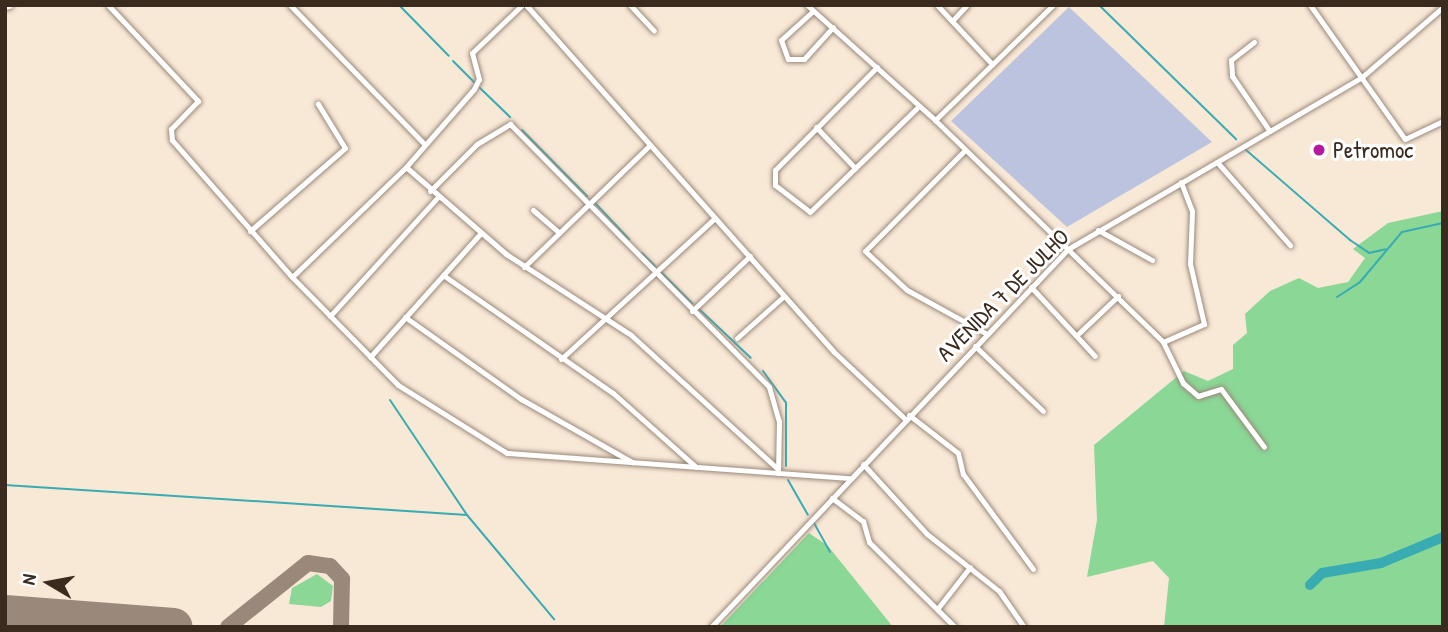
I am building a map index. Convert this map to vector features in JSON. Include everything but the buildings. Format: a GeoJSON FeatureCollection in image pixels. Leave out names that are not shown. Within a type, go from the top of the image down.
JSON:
{"type":"FeatureCollection","features":[{"type":"Feature","properties":{"kind":"street"},"geometry":{"type":"LineString","coordinates":[[108,5],[198,101],[171,129],[172,141],[292,277],[370,357],[419,402],[507,453],[850,478]]}},
{"type":"Feature","properties":{"kind":"street"},"geometry":{"type":"LineString","coordinates":[[290,5],[425,145]]}},
{"type":"Feature","properties":{"kind":"street"},"geometry":{"type":"LineString","coordinates":[[292,277],[406,167],[425,145],[478,82],[472,53],[524,5],[784,296],[907,417],[958,453],[963,474],[1033,569]]}},
{"type":"Feature","properties":{"kind":"street"},"geometry":{"type":"LineString","coordinates":[[630,5],[654,31]]}},
{"type":"Feature","properties":{"kind":"street"},"geometry":{"type":"LineString","coordinates":[[807,5],[877,67],[917,108],[935,120],[1118,296],[1163,342],[1183,383],[1198,396],[1221,389],[1264,447]]}},
{"type":"Feature","properties":{"kind":"street"},"geometry":{"type":"LineString","coordinates":[[937,5],[992,64]]}},
{"type":"Feature","properties":{"kind":"street"},"geometry":{"type":"LineString","coordinates":[[952,21],[967,5]]}},
{"type":"Feature","properties":{"kind":"street"},"geometry":{"type":"LineString","coordinates":[[935,120],[1053,5]]}},
{"type":"Feature","properties":{"kind":"street"},"geometry":{"type":"LineString","coordinates":[[1310,5],[1407,140],[1443,121]]}},
{"type":"Feature","properties":{"kind":"street","name":"AVENIDA 7 DE JULHO"},"geometry":{"type":"LineString","coordinates":[[710,627],[1068,248],[1362,77],[1442,7]]}},
{"type":"Feature","properties":{"kind":"street"},"geometry":{"type":"LineString","coordinates":[[813,11],[781,40],[788,59],[804,59],[833,27]]}},
{"type":"Feature","properties":{"kind":"street"},"geometry":{"type":"LineString","coordinates":[[1254,42],[1230,62],[1232,76],[1269,130]]}},
{"type":"Feature","properties":{"kind":"street"},"geometry":{"type":"LineString","coordinates":[[877,67],[772,174],[775,185],[806,213],[917,108]]}},
{"type":"Feature","properties":{"kind":"street"},"geometry":{"type":"LineString","coordinates":[[250,231],[345,148],[318,104]]}},
{"type":"Feature","properties":{"kind":"street"},"geometry":{"type":"LineString","coordinates":[[430,191],[507,122],[589,203],[775,397],[778,471]]}},
{"type":"Feature","properties":{"kind":"street"},"geometry":{"type":"LineString","coordinates":[[816,127],[855,168]]}},
{"type":"Feature","properties":{"kind":"street"},"geometry":{"type":"LineString","coordinates":[[524,267],[650,145]]}},
{"type":"Feature","properties":{"kind":"street"},"geometry":{"type":"LineString","coordinates":[[965,150],[866,251],[906,290],[987,334]]}},
{"type":"Feature","properties":{"kind":"street"},"geometry":{"type":"LineString","coordinates":[[1217,162],[1290,245]]}},
{"type":"Feature","properties":{"kind":"street"},"geometry":{"type":"LineString","coordinates":[[406,167],[480,234],[524,267],[641,344],[778,471]]}},
{"type":"Feature","properties":{"kind":"street"},"geometry":{"type":"LineString","coordinates":[[1163,342],[1204,321],[1190,264],[1192,211],[1181,182]]}},
{"type":"Feature","properties":{"kind":"street"},"geometry":{"type":"LineString","coordinates":[[330,316],[438,198]]}},
{"type":"Feature","properties":{"kind":"street"},"geometry":{"type":"LineString","coordinates":[[533,210],[559,233]]}},
{"type":"Feature","properties":{"kind":"street"},"geometry":{"type":"LineString","coordinates":[[561,359],[605,322],[714,219]]}},
{"type":"Feature","properties":{"kind":"street"},"geometry":{"type":"LineString","coordinates":[[1098,230],[1152,261]]}},
{"type":"Feature","properties":{"kind":"street"},"geometry":{"type":"LineString","coordinates":[[370,357],[480,234]]}},
{"type":"Feature","properties":{"kind":"street"},"geometry":{"type":"LineString","coordinates":[[692,311],[750,256]]}},
{"type":"Feature","properties":{"kind":"street"},"geometry":{"type":"LineString","coordinates":[[443,275],[634,409],[697,467]]}},
{"type":"Feature","properties":{"kind":"street"},"geometry":{"type":"LineString","coordinates":[[1031,287],[1079,332],[1095,356]]}},
{"type":"Feature","properties":{"kind":"street"},"geometry":{"type":"LineString","coordinates":[[737,338],[784,296]]}},
{"type":"Feature","properties":{"kind":"street"},"geometry":{"type":"LineString","coordinates":[[1079,332],[1118,296]]}},
{"type":"Feature","properties":{"kind":"street"},"geometry":{"type":"LineString","coordinates":[[405,317],[521,400],[634,463]]}},
{"type":"Feature","properties":{"kind":"street"},"geometry":{"type":"LineString","coordinates":[[975,346],[1043,411]]}},
{"type":"Feature","properties":{"kind":"street"},"geometry":{"type":"LineString","coordinates":[[863,464],[921,529],[999,591],[1024,627]]}},
{"type":"Feature","properties":{"kind":"street"},"geometry":{"type":"LineString","coordinates":[[832,498],[863,521],[869,542],[954,627]]}},
{"type":"Feature","properties":{"kind":"street"},"geometry":{"type":"LineString","coordinates":[[937,608],[970,566]]}},
{"type":"Feature","properties":{"kind":"shaded area"},"geometry":{"type":"Polygon","coordinates":[[[1069,7],[1212,142],[1067,227],[951,121],[1069,7]]]}},
{"type":"Feature","properties":{"kind":"green space"},"geometry":{"type":"Polygon","coordinates":[[[1443,211],[1443,627],[1164,627],[1169,578],[1153,561],[1087,577],[1097,520],[1094,445],[1184,371],[1208,381],[1233,369],[1233,345],[1247,333],[1245,314],[1270,291],[1299,278],[1318,288],[1348,282],[1365,258],[1353,249],[1388,223],[1443,211]]]}},
{"type":"Feature","properties":{"kind":"green space"},"geometry":{"type":"Polygon","coordinates":[[[809,533],[828,546],[893,627],[720,627],[809,533]]]}},
{"type":"Feature","properties":{"kind":"green space"},"geometry":{"type":"Polygon","coordinates":[[[317,574],[333,586],[331,601],[321,607],[289,604],[292,588],[317,574]]]}},
{"type":"Feature","properties":{"kind":"waterway"},"geometry":{"type":"LineString","coordinates":[[399,5],[449,56]]}},
{"type":"Feature","properties":{"kind":"waterway"},"geometry":{"type":"LineString","coordinates":[[1099,5],[1236,139]]}},
{"type":"Feature","properties":{"kind":"waterway"},"geometry":{"type":"LineString","coordinates":[[453,61],[474,82]]}},
{"type":"Feature","properties":{"kind":"waterway"},"geometry":{"type":"LineString","coordinates":[[480,88],[510,117]]}},
{"type":"Feature","properties":{"kind":"waterway"},"geometry":{"type":"LineString","coordinates":[[522,130],[587,196]]}},
{"type":"Feature","properties":{"kind":"waterway"},"geometry":{"type":"LineString","coordinates":[[1246,150],[1350,240],[1369,253],[1386,249]]}},
{"type":"Feature","properties":{"kind":"waterway"},"geometry":{"type":"LineString","coordinates":[[595,203],[629,239]]}},
{"type":"Feature","properties":{"kind":"waterway"},"geometry":{"type":"LineString","coordinates":[[1337,297],[1360,282],[1402,232],[1443,223]]}},
{"type":"Feature","properties":{"kind":"waterway"},"geometry":{"type":"LineString","coordinates":[[642,253],[655,266]]}},
{"type":"Feature","properties":{"kind":"waterway"},"geometry":{"type":"LineString","coordinates":[[661,272],[692,303]]}},
{"type":"Feature","properties":{"kind":"waterway"},"geometry":{"type":"LineString","coordinates":[[699,309],[751,358]]}},
{"type":"Feature","properties":{"kind":"waterway"},"geometry":{"type":"LineString","coordinates":[[763,371],[786,403],[786,466]]}},
{"type":"Feature","properties":{"kind":"waterway"},"geometry":{"type":"LineString","coordinates":[[390,400],[467,515],[554,619]]}},
{"type":"Feature","properties":{"kind":"waterway"},"geometry":{"type":"LineString","coordinates":[[788,480],[808,515]]}},
{"type":"Feature","properties":{"kind":"waterway"},"geometry":{"type":"LineString","coordinates":[[5,485],[467,515]]}},
{"type":"Feature","properties":{"kind":"waterway"},"geometry":{"type":"LineString","coordinates":[[814,523],[830,552]]}},
{"type":"Feature","properties":{"kind":"waterway"},"geometry":{"type":"LineString","coordinates":[[1310,585],[1322,573],[1381,563],[1443,537]]}},
{"type":"Feature","properties":{"kind":"taxiway"},"geometry":{"type":"LineString","coordinates":[[228,627],[308,563],[330,566],[342,579],[341,627]]}},
{"type":"Feature","properties":{"kind":"runway"},"geometry":{"type":"LineString","coordinates":[[5,614],[173,627]]}},
{"type":"Feature","properties":{"kind":"place","name":"Petromoc"},"geometry":{"type":"Point","coordinates":[1319,150]}}]}
